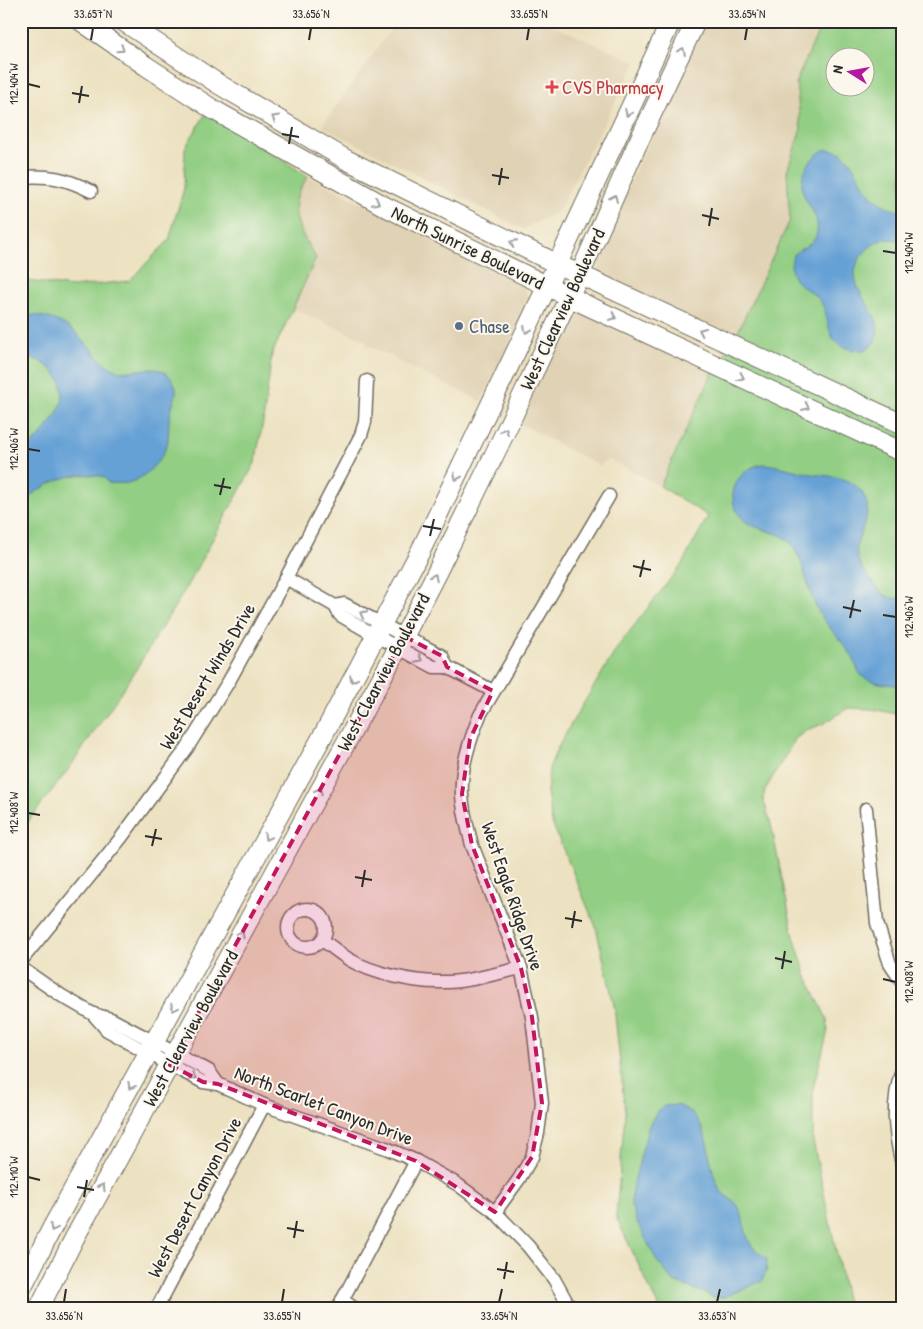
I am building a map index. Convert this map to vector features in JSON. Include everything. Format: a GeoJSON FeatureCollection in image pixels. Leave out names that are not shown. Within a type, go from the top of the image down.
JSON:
{"type":"FeatureCollection","features":[{"type":"Feature","properties":{"kind":"street","name":"North Sunrise Boulevard"},"geometry":{"type":"LineString","coordinates":[[81,21],[214,110],[333,178],[428,228],[696,356],[726,356],[769,376],[793,374],[902,424]]}},
{"type":"Feature","properties":{"kind":"street","name":"North Sunrise Boulevard"},"geometry":{"type":"LineString","coordinates":[[123,21],[220,85],[347,160],[580,274],[726,356],[769,376],[902,452]]}},
{"type":"Feature","properties":{"kind":"street","name":"West Clearview Boulevard"},"geometry":{"type":"LineString","coordinates":[[21,1289],[52,1228],[379,630],[448,496],[671,21]]}},
{"type":"Feature","properties":{"kind":"street","name":"West Clearview Boulevard"},"geometry":{"type":"LineString","coordinates":[[39,1308],[75,1236],[401,642],[464,517],[580,274],[696,21]]}},
{"type":"Feature","properties":{"kind":"street"},"geometry":{"type":"LineString","coordinates":[[333,178],[347,160]]}},
{"type":"Feature","properties":{"kind":"street"},"geometry":{"type":"LineString","coordinates":[[21,177],[42,176],[70,180],[90,190]]}},
{"type":"Feature","properties":{"kind":"street","name":"West Desert Winds Drive"},"geometry":{"type":"LineString","coordinates":[[21,961],[121,838],[187,748],[229,681],[361,436],[365,422],[367,380]]}},
{"type":"Feature","properties":{"kind":"street","name":"West Eagle Ridge Drive"},"geometry":{"type":"LineString","coordinates":[[495,1212],[532,1157],[542,1103],[532,1017],[520,968],[472,845],[462,794],[465,764],[470,739],[492,691],[609,496]]}},
{"type":"Feature","properties":{"kind":"street"},"geometry":{"type":"LineString","coordinates":[[286,578],[335,606],[344,604],[379,630],[401,642],[442,656],[447,667],[492,691]]}},
{"type":"Feature","properties":{"kind":"street"},"geometry":{"type":"LineString","coordinates":[[866,808],[877,923],[890,964],[902,982]]}},
{"type":"Feature","properties":{"kind":"street"},"geometry":{"type":"LineString","coordinates":[[322,940],[350,960],[374,970],[409,978],[438,982],[483,977],[520,968]]}},
{"type":"Feature","properties":{"kind":"street","name":"North Scarlet Canyon Drive"},"geometry":{"type":"LineString","coordinates":[[21,968],[62,996],[94,1014],[112,1019],[203,1082],[218,1084],[264,1105],[386,1148],[416,1161],[457,1184],[495,1212],[528,1246],[554,1279],[570,1308]]}},
{"type":"Feature","properties":{"kind":"street"},"geometry":{"type":"LineString","coordinates":[[902,1070],[894,1098],[896,1127],[902,1164]]}},
{"type":"Feature","properties":{"kind":"street","name":"West Desert Canyon Drive"},"geometry":{"type":"LineString","coordinates":[[157,1308],[264,1105]]}},
{"type":"Feature","properties":{"kind":"street"},"geometry":{"type":"LineString","coordinates":[[354,1308],[340,1304],[416,1161]]}},
{"type":"Feature","properties":{"kind":"highlighted area"},"geometry":{"type":"Polygon","coordinates":[[[404,636],[442,656],[447,667],[493,691],[470,739],[462,794],[472,845],[521,968],[532,1017],[542,1103],[532,1157],[495,1212],[416,1161],[218,1084],[203,1082],[170,1065],[404,636]]]}},
{"type":"Feature","properties":{"kind":"shaded area"},"geometry":{"type":"Polygon","coordinates":[[[397,21],[543,21],[636,62],[558,211],[523,229],[322,126],[397,21]]]}},
{"type":"Feature","properties":{"kind":"shaded area"},"geometry":{"type":"Polygon","coordinates":[[[704,21],[823,21],[796,82],[801,129],[787,171],[790,220],[734,340],[602,276],[596,267],[595,259],[704,21]]]}},
{"type":"Feature","properties":{"kind":"shaded area"},"geometry":{"type":"Polygon","coordinates":[[[308,176],[523,284],[529,297],[526,310],[481,401],[366,345],[367,341],[293,309],[315,258],[302,235],[297,221],[298,194],[308,176]]]}},
{"type":"Feature","properties":{"kind":"shaded area"},"geometry":{"type":"Polygon","coordinates":[[[582,311],[713,372],[660,486],[608,459],[600,466],[517,422],[569,315],[582,311]]]}},
{"type":"Feature","properties":{"kind":"green space"},"geometry":{"type":"Polygon","coordinates":[[[823,21],[902,21],[902,715],[871,709],[848,708],[823,724],[809,729],[796,738],[765,790],[763,799],[771,824],[793,933],[806,975],[827,1019],[828,1031],[813,1088],[813,1141],[848,1308],[659,1308],[616,1217],[625,1112],[614,1005],[596,927],[552,823],[547,792],[549,769],[556,751],[571,724],[619,645],[682,564],[708,516],[660,486],[713,372],[734,340],[790,220],[787,171],[801,129],[796,82],[823,21]]]}},
{"type":"Feature","properties":{"kind":"green space"},"geometry":{"type":"Polygon","coordinates":[[[206,113],[308,176],[298,194],[296,211],[300,228],[316,258],[272,354],[263,422],[255,463],[183,593],[130,679],[68,770],[21,831],[21,280],[72,287],[129,281],[169,240],[184,188],[185,148],[206,113]]]}},
{"type":"Feature","properties":{"kind":"water"},"geometry":{"type":"Polygon","coordinates":[[[824,150],[833,150],[841,153],[852,165],[871,195],[885,206],[902,212],[902,241],[881,240],[870,247],[858,261],[855,274],[858,287],[871,310],[878,333],[872,345],[863,350],[854,350],[837,343],[830,332],[822,304],[818,298],[800,285],[792,274],[793,256],[810,244],[816,237],[817,223],[815,215],[804,195],[802,187],[807,166],[816,155],[824,150]]]}},
{"type":"Feature","properties":{"kind":"water"},"geometry":{"type":"Polygon","coordinates":[[[34,315],[54,320],[68,327],[103,362],[114,369],[121,371],[155,369],[163,371],[175,385],[176,392],[169,417],[166,448],[152,468],[140,478],[127,483],[108,483],[104,477],[100,476],[72,476],[46,486],[21,502],[21,453],[39,437],[56,416],[62,402],[63,392],[57,376],[52,370],[38,360],[21,355],[21,317],[34,315]]]}},
{"type":"Feature","properties":{"kind":"water"},"geometry":{"type":"Polygon","coordinates":[[[763,464],[844,479],[861,491],[866,501],[867,510],[866,519],[857,545],[857,555],[860,564],[884,594],[894,598],[902,598],[902,686],[875,682],[861,675],[853,658],[818,610],[799,558],[792,545],[782,536],[751,525],[738,513],[733,495],[738,479],[753,467],[763,464]]]}},
{"type":"Feature","properties":{"kind":"water"},"geometry":{"type":"Polygon","coordinates":[[[677,1105],[689,1111],[697,1119],[706,1140],[719,1188],[738,1206],[749,1242],[755,1250],[767,1259],[766,1272],[762,1281],[724,1297],[712,1297],[674,1282],[657,1261],[636,1220],[631,1205],[632,1190],[648,1128],[656,1113],[664,1106],[677,1105]]]}},
{"type":"Feature","properties":{"kind":"place","name":"CVS Pharmacy"},"geometry":{"type":"Point","coordinates":[552,87]}},
{"type":"Feature","properties":{"kind":"place","name":"Chase"},"geometry":{"type":"Point","coordinates":[459,326]}}]}
